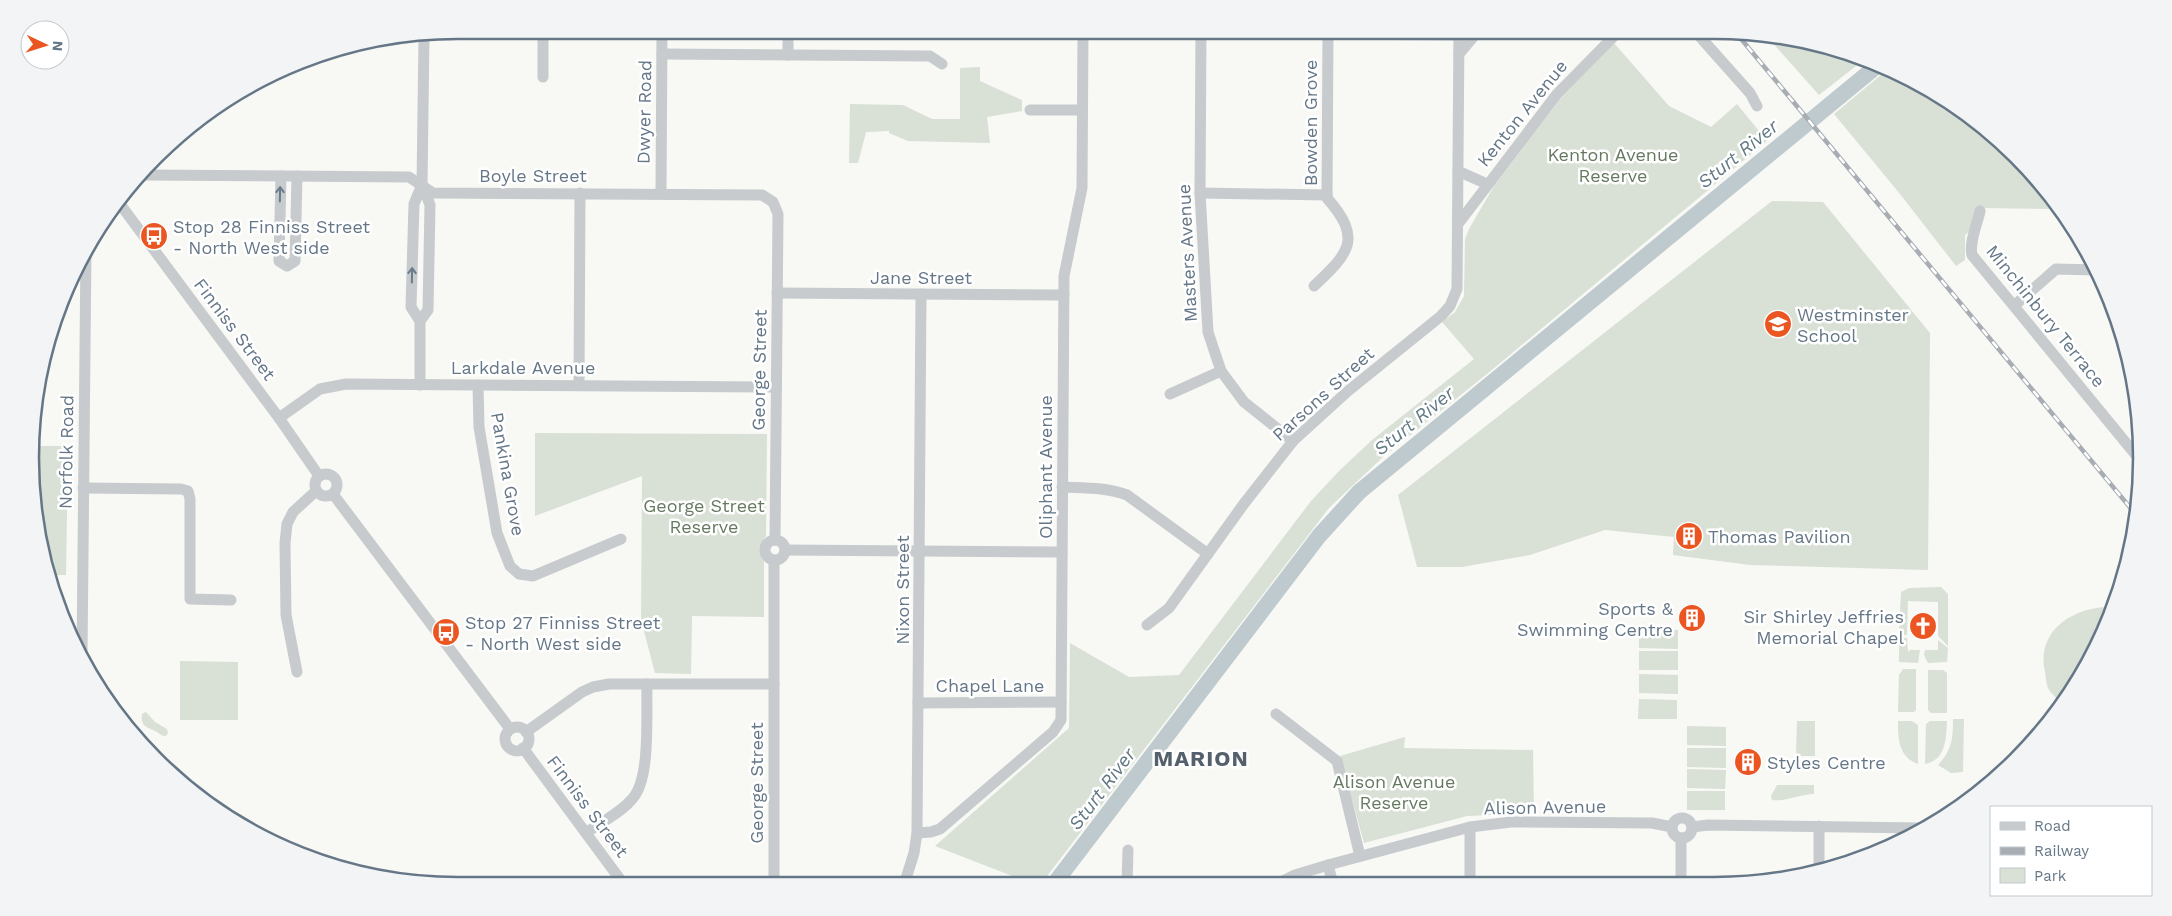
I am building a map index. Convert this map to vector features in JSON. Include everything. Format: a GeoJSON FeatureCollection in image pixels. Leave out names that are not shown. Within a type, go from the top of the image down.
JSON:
{"type":"FeatureCollection","features":[{"type":"Feature","properties":{"kind":"street"},"geometry":{"type":"LineString","coordinates":[[543,39],[543,77]]}},
{"type":"Feature","properties":{"kind":"street","name":"Dwyer Road"},"geometry":{"type":"LineString","coordinates":[[661,194],[662,39]]}},
{"type":"Feature","properties":{"kind":"street"},"geometry":{"type":"LineString","coordinates":[[788,39],[788,55]]}},
{"type":"Feature","properties":{"kind":"street","name":"Oliphant Avenue"},"geometry":{"type":"LineString","coordinates":[[918,833],[940,829],[1053,732],[1062,720],[1064,276],[1082,188],[1083,39]]}},
{"type":"Feature","properties":{"kind":"street","name":"Masters Avenue"},"geometry":{"type":"LineString","coordinates":[[1200,39],[1200,193],[1208,332],[1220,371],[1244,402],[1293,441]]}},
{"type":"Feature","properties":{"kind":"street","name":"Bowden Grove"},"geometry":{"type":"LineString","coordinates":[[1314,286],[1337,265],[1347,245],[1348,231],[1345,220],[1327,198],[1328,39]]}},
{"type":"Feature","properties":{"kind":"street","name":"Parsons Street"},"geometry":{"type":"LineString","coordinates":[[1147,625],[1169,608],[1293,441],[1348,391],[1441,316],[1450,306],[1457,289],[1459,39]]}},
{"type":"Feature","properties":{"kind":"street"},"geometry":{"type":"LineString","coordinates":[[1459,54],[1471,39]]}},
{"type":"Feature","properties":{"kind":"street","name":"Kenton Avenue"},"geometry":{"type":"LineString","coordinates":[[1458,224],[1557,94],[1611,39]]}},
{"type":"Feature","properties":{"kind":"street"},"geometry":{"type":"LineString","coordinates":[[1702,39],[1750,93],[1757,106]]}},
{"type":"Feature","properties":{"kind":"street"},"geometry":{"type":"LineString","coordinates":[[420,385],[420,321],[411,307],[414,204],[422,185],[424,41]]}},
{"type":"Feature","properties":{"kind":"street"},"geometry":{"type":"LineString","coordinates":[[662,54],[930,56],[942,64]]}},
{"type":"Feature","properties":{"kind":"street"},"geometry":{"type":"LineString","coordinates":[[1030,110],[1082,110]]}},
{"type":"Feature","properties":{"kind":"street"},"geometry":{"type":"LineString","coordinates":[[1458,171],[1487,184]]}},
{"type":"Feature","properties":{"kind":"street","name":"Boyle Street"},"geometry":{"type":"LineString","coordinates":[[150,175],[409,177],[434,193],[762,195],[773,202]]}},
{"type":"Feature","properties":{"kind":"street"},"geometry":{"type":"LineString","coordinates":[[280,176],[279,261],[287,266],[295,261],[297,176]]}},
{"type":"Feature","properties":{"kind":"street"},"geometry":{"type":"LineString","coordinates":[[420,321],[428,310],[430,214],[429,198],[422,185]]}},
{"type":"Feature","properties":{"kind":"street"},"geometry":{"type":"LineString","coordinates":[[580,193],[580,385]]}},
{"type":"Feature","properties":{"kind":"street"},"geometry":{"type":"LineString","coordinates":[[1200,193],[1327,195]]}},
{"type":"Feature","properties":{"kind":"street","name":"George Street"},"geometry":{"type":"LineString","coordinates":[[773,202],[778,214],[775,540]]}},
{"type":"Feature","properties":{"kind":"street","name":"Finniss Street"},"geometry":{"type":"LineString","coordinates":[[122,207],[279,418],[319,476]]}},
{"type":"Feature","properties":{"kind":"street","name":"Minchinbury Terrace"},"geometry":{"type":"LineString","coordinates":[[1980,211],[1976,232],[1970,246],[1972,255],[2015,305],[2133,451]]}},
{"type":"Feature","properties":{"kind":"street","name":"Norfolk Road"},"geometry":{"type":"LineString","coordinates":[[82,643],[86,266]]}},
{"type":"Feature","properties":{"kind":"street"},"geometry":{"type":"LineString","coordinates":[[2015,305],[2056,269],[2088,270]]}},
{"type":"Feature","properties":{"kind":"street","name":"Jane Street"},"geometry":{"type":"LineString","coordinates":[[777,293],[1064,296]]}},
{"type":"Feature","properties":{"kind":"street","name":"Nixon Street"},"geometry":{"type":"LineString","coordinates":[[906,877],[918,833],[921,294]]}},
{"type":"Feature","properties":{"kind":"street"},"geometry":{"type":"LineString","coordinates":[[1170,394],[1220,371]]}},
{"type":"Feature","properties":{"kind":"street","name":"Larkdale Avenue"},"geometry":{"type":"LineString","coordinates":[[279,418],[320,389],[346,384],[776,387]]}},
{"type":"Feature","properties":{"kind":"street","name":"Pankina Grove"},"geometry":{"type":"LineString","coordinates":[[478,385],[479,427],[497,533],[510,566],[520,574],[533,576],[621,539]]}},
{"type":"Feature","properties":{"kind":"street"},"geometry":{"type":"LineString","coordinates":[[326,474],[334,478],[337,486],[332,494],[322,496],[316,491],[315,483],[319,476],[326,474]]}},
{"type":"Feature","properties":{"kind":"street"},"geometry":{"type":"LineString","coordinates":[[1062,487],[1100,488],[1127,495],[1208,554]]}},
{"type":"Feature","properties":{"kind":"street"},"geometry":{"type":"LineString","coordinates":[[83,488],[181,489],[188,491],[190,499],[190,599],[231,600]]}},
{"type":"Feature","properties":{"kind":"street"},"geometry":{"type":"LineString","coordinates":[[298,672],[286,615],[285,543],[287,524],[293,512],[316,491]]}},
{"type":"Feature","properties":{"kind":"street"},"geometry":{"type":"LineString","coordinates":[[332,494],[510,729]]}},
{"type":"Feature","properties":{"kind":"street"},"geometry":{"type":"LineString","coordinates":[[775,540],[783,544],[785,550],[783,556],[774,560],[768,557],[765,551],[766,545],[775,540]]}},
{"type":"Feature","properties":{"kind":"street"},"geometry":{"type":"LineString","coordinates":[[785,550],[1062,552]]}},
{"type":"Feature","properties":{"kind":"street","name":"George Street"},"geometry":{"type":"LineString","coordinates":[[774,560],[774,877]]}},
{"type":"Feature","properties":{"kind":"street"},"geometry":{"type":"LineString","coordinates":[[586,832],[633,799],[643,781],[647,684]]}},
{"type":"Feature","properties":{"kind":"street"},"geometry":{"type":"LineString","coordinates":[[526,732],[593,686],[774,684]]}},
{"type":"Feature","properties":{"kind":"street","name":"Chapel Lane"},"geometry":{"type":"LineString","coordinates":[[918,703],[1062,702]]}},
{"type":"Feature","properties":{"kind":"street"},"geometry":{"type":"LineString","coordinates":[[1276,714],[1337,761],[1360,856]]}},
{"type":"Feature","properties":{"kind":"street"},"geometry":{"type":"LineString","coordinates":[[518,727],[526,732],[528,739],[523,748],[516,750],[508,747],[505,736],[510,729],[518,727]]}},
{"type":"Feature","properties":{"kind":"street","name":"Finniss Street"},"geometry":{"type":"LineString","coordinates":[[523,748],[618,877]]}},
{"type":"Feature","properties":{"kind":"street"},"geometry":{"type":"LineString","coordinates":[[1681,838],[1676,835],[1672,827],[1674,822],[1681,818],[1687,819],[1692,827]]}},
{"type":"Feature","properties":{"kind":"street","name":"Alison Avenue"},"geometry":{"type":"LineString","coordinates":[[1291,877],[1360,856],[1470,827],[1511,822],[1652,824],[1672,827]]}},
{"type":"Feature","properties":{"kind":"street"},"geometry":{"type":"LineString","coordinates":[[1692,827],[1708,824],[1911,828]]}},
{"type":"Feature","properties":{"kind":"street"},"geometry":{"type":"LineString","coordinates":[[1819,826],[1819,864]]}},
{"type":"Feature","properties":{"kind":"street"},"geometry":{"type":"LineString","coordinates":[[1470,827],[1470,877]]}},
{"type":"Feature","properties":{"kind":"street"},"geometry":{"type":"LineString","coordinates":[[1681,838],[1689,834],[1692,827]]}},
{"type":"Feature","properties":{"kind":"street"},"geometry":{"type":"LineString","coordinates":[[1681,838],[1681,877]]}},
{"type":"Feature","properties":{"kind":"street"},"geometry":{"type":"LineString","coordinates":[[1128,850],[1128,877]]}},
{"type":"Feature","properties":{"kind":"street"},"geometry":{"type":"LineString","coordinates":[[1328,865],[1331,877]]}},
{"type":"Feature","properties":{"kind":"green space","name":"Kenton Avenue Reserve"},"geometry":{"type":"Polygon","coordinates":[[[1614,43],[1669,106],[1711,127],[1737,104],[1767,141],[1487,374],[1383,457],[1329,508],[1046,877],[1015,877],[935,846],[1069,728],[1070,643],[1129,677],[1179,675],[1311,501],[1372,440],[1474,359],[1442,322],[1455,312],[1464,296],[1465,239],[1494,186],[1561,98],[1614,43]]]}},
{"type":"Feature","properties":{"kind":"green space"},"geometry":{"type":"Polygon","coordinates":[[[1772,43],[1823,53],[1858,65],[1819,95],[1772,43]]]}},
{"type":"Feature","properties":{"kind":"green space"},"geometry":{"type":"Polygon","coordinates":[[[980,67],[980,81],[1022,100],[1022,111],[987,117],[990,143],[908,141],[889,133],[889,131],[866,132],[858,163],[849,163],[850,104],[903,105],[932,119],[960,119],[960,68],[980,67]]]}},
{"type":"Feature","properties":{"kind":"green space"},"geometry":{"type":"Polygon","coordinates":[[[1882,74],[1924,95],[1969,125],[2010,162],[2051,209],[1979,208],[1975,227],[1965,235],[1965,260],[1956,266],[1834,114],[1882,74]]]}},
{"type":"Feature","properties":{"kind":"green space"},"geometry":{"type":"Polygon","coordinates":[[[1772,201],[1823,202],[1930,333],[1928,570],[1750,565],[1673,555],[1674,537],[1605,530],[1530,555],[1462,567],[1417,567],[1398,495],[1772,201]]]}},
{"type":"Feature","properties":{"kind":"green space","name":"George Street Reserve"},"geometry":{"type":"Polygon","coordinates":[[[535,433],[767,434],[766,536],[761,549],[764,562],[764,617],[692,616],[691,674],[655,673],[641,620],[642,476],[535,516],[535,433]]]}},
{"type":"Feature","properties":{"kind":"green space"},"geometry":{"type":"Polygon","coordinates":[[[39,446],[68,446],[66,575],[55,575],[47,540],[42,513],[39,446]]]}},
{"type":"Feature","properties":{"kind":"green space"},"geometry":{"type":"Polygon","coordinates":[[[1941,587],[1948,594],[1948,646],[1938,636],[1938,602],[1908,601],[1907,635],[1899,635],[1901,592],[1909,588],[1941,587]]]}},
{"type":"Feature","properties":{"kind":"green space"},"geometry":{"type":"Polygon","coordinates":[[[2105,607],[2090,643],[2057,699],[2047,686],[2044,656],[2047,643],[2053,632],[2062,622],[2073,615],[2105,607]]]}},
{"type":"Feature","properties":{"kind":"green space"},"geometry":{"type":"Polygon","coordinates":[[[1639,629],[1678,630],[1678,649],[1639,648],[1639,629]]]}},
{"type":"Feature","properties":{"kind":"green space"},"geometry":{"type":"Polygon","coordinates":[[[1899,638],[1907,638],[1908,652],[1910,650],[1920,650],[1918,663],[1899,662],[1899,638]]]}},
{"type":"Feature","properties":{"kind":"green space"},"geometry":{"type":"Polygon","coordinates":[[[1938,640],[1948,648],[1947,662],[1928,663],[1924,655],[1925,650],[1938,650],[1938,640]]]}},
{"type":"Feature","properties":{"kind":"green space"},"geometry":{"type":"Polygon","coordinates":[[[1639,651],[1678,651],[1678,670],[1639,670],[1639,651]]]}},
{"type":"Feature","properties":{"kind":"green space"},"geometry":{"type":"Polygon","coordinates":[[[180,661],[238,662],[238,720],[180,720],[180,661]]]}},
{"type":"Feature","properties":{"kind":"green space"},"geometry":{"type":"Polygon","coordinates":[[[1903,669],[1916,669],[1916,710],[1914,712],[1898,712],[1899,675],[1903,669]]]}},
{"type":"Feature","properties":{"kind":"green space"},"geometry":{"type":"Polygon","coordinates":[[[1928,670],[1943,670],[1947,673],[1947,713],[1931,713],[1928,710],[1928,670]]]}},
{"type":"Feature","properties":{"kind":"green space"},"geometry":{"type":"Polygon","coordinates":[[[1639,674],[1678,675],[1678,694],[1639,693],[1639,674]]]}},
{"type":"Feature","properties":{"kind":"green space"},"geometry":{"type":"Polygon","coordinates":[[[1639,699],[1677,700],[1677,719],[1638,719],[1639,699]]]}},
{"type":"Feature","properties":{"kind":"green space"},"geometry":{"type":"Polygon","coordinates":[[[146,712],[155,722],[167,729],[168,733],[166,736],[144,725],[142,714],[146,712]]]}},
{"type":"Feature","properties":{"kind":"green space"},"geometry":{"type":"Polygon","coordinates":[[[1953,719],[1964,719],[1963,772],[1951,773],[1938,765],[1951,744],[1953,719]]]}},
{"type":"Feature","properties":{"kind":"green space"},"geometry":{"type":"Polygon","coordinates":[[[1797,721],[1815,721],[1815,756],[1796,756],[1797,721]]]}},
{"type":"Feature","properties":{"kind":"green space"},"geometry":{"type":"Polygon","coordinates":[[[1898,721],[1912,721],[1918,725],[1918,764],[1906,757],[1900,746],[1898,721]]]}},
{"type":"Feature","properties":{"kind":"green space"},"geometry":{"type":"Polygon","coordinates":[[[1930,721],[1947,721],[1946,735],[1944,748],[1941,753],[1932,762],[1925,764],[1926,724],[1930,721]]]}},
{"type":"Feature","properties":{"kind":"green space"},"geometry":{"type":"Polygon","coordinates":[[[1687,726],[1726,727],[1726,746],[1687,745],[1687,726]]]}},
{"type":"Feature","properties":{"kind":"green space","name":"Alison Avenue Reserve"},"geometry":{"type":"Polygon","coordinates":[[[1405,737],[1404,748],[1533,750],[1534,813],[1467,816],[1364,843],[1340,756],[1405,737]]]}},
{"type":"Feature","properties":{"kind":"green space"},"geometry":{"type":"Polygon","coordinates":[[[1687,748],[1726,748],[1726,768],[1687,767],[1687,748]]]}},
{"type":"Feature","properties":{"kind":"green space"},"geometry":{"type":"Polygon","coordinates":[[[1687,769],[1726,770],[1725,789],[1687,788],[1687,769]]]}},
{"type":"Feature","properties":{"kind":"green space"},"geometry":{"type":"Polygon","coordinates":[[[1777,785],[1814,785],[1814,794],[1772,800],[1771,796],[1777,785]]]}},
{"type":"Feature","properties":{"kind":"green space"},"geometry":{"type":"Polygon","coordinates":[[[1687,791],[1725,791],[1725,810],[1687,810],[1687,791]]]}},
{"type":"Feature","properties":{"kind":"waterway","name":"Sturt River"},"geometry":{"type":"LineString","coordinates":[[1059,877],[1319,536],[1359,492],[1872,70]]}},
{"type":"Feature","properties":{"kind":"railway"},"geometry":{"type":"LineString","coordinates":[[1742,40],[2130,508]]}},
{"type":"Feature","properties":{"kind":"place","name":"Stop 28 Finniss Street - North West side"},"geometry":{"type":"Point","coordinates":[154,236]}},
{"type":"Feature","properties":{"kind":"place","name":"Westminster School"},"geometry":{"type":"Point","coordinates":[1778,324]}},
{"type":"Feature","properties":{"kind":"place","name":"Thomas Pavilion"},"geometry":{"type":"Point","coordinates":[1689,536]}},
{"type":"Feature","properties":{"kind":"place","name":"Sports & Swimming Centre"},"geometry":{"type":"Point","coordinates":[1692,618]}},
{"type":"Feature","properties":{"kind":"place","name":"Sir Shirley Jeffries Memorial Chapel"},"geometry":{"type":"Point","coordinates":[1923,626]}},
{"type":"Feature","properties":{"kind":"place","name":"Stop 27 Finniss Street - North West side"},"geometry":{"type":"Point","coordinates":[446,632]}},
{"type":"Feature","properties":{"kind":"place","name":"Styles Centre"},"geometry":{"type":"Point","coordinates":[1748,762]}},
{"type":"Feature","properties":{"kind":"district","name":"MARION"},"geometry":{"type":"Point","coordinates":[1201,758]}}]}
